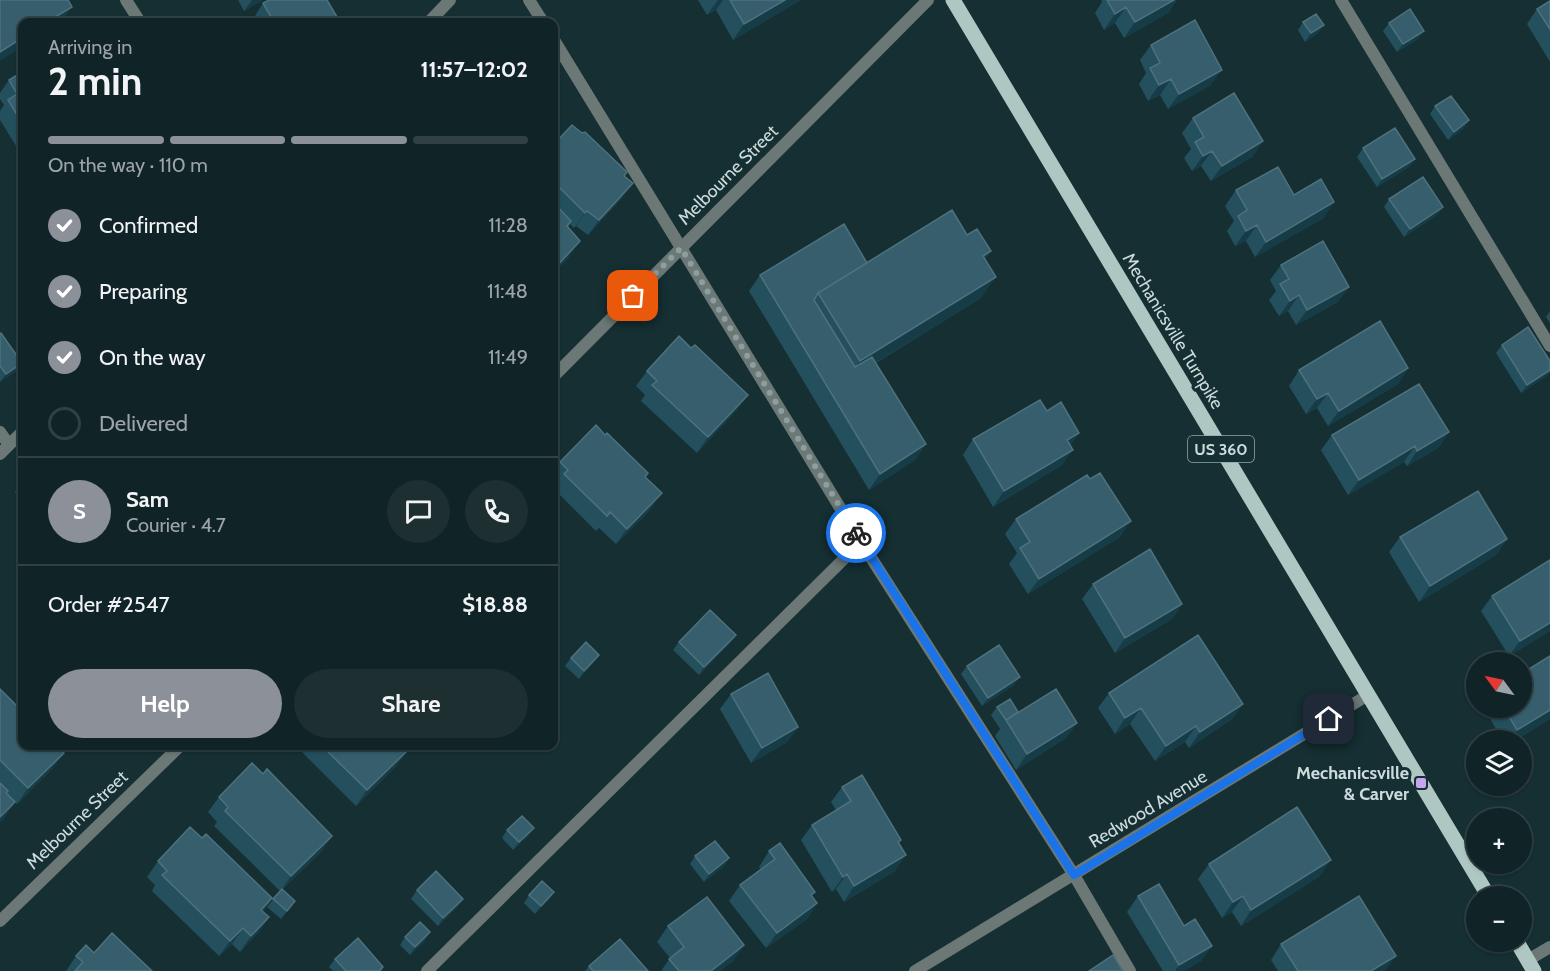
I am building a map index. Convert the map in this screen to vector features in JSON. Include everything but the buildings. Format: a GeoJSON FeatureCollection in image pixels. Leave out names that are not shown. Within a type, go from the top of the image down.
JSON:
{"type":"FeatureCollection","features":[{"type":"Feature","properties":{"kind":"main road","name":"Mechanicsville Turnpike"},"geometry":{"type":"LineString","coordinates":[[953,0],[1483,886]]}},
{"type":"Feature","properties":{"kind":"main road"},"geometry":{"type":"LineString","coordinates":[[1522,952],[1531,966]]}},
{"type":"Feature","properties":{"kind":"street"},"geometry":{"type":"LineString","coordinates":[[126,0],[137,18]]}},
{"type":"Feature","properties":{"kind":"street"},"geometry":{"type":"LineString","coordinates":[[433,18],[450,0]]}},
{"type":"Feature","properties":{"kind":"street"},"geometry":{"type":"LineString","coordinates":[[529,0],[540,18]]}},
{"type":"Feature","properties":{"kind":"street","name":"Melbourne Street"},"geometry":{"type":"LineString","coordinates":[[558,372],[928,0]]}},
{"type":"Feature","properties":{"kind":"street"},"geometry":{"type":"LineString","coordinates":[[1341,0],[1550,346]]}},
{"type":"Feature","properties":{"kind":"street"},"geometry":{"type":"LineString","coordinates":[[558,47],[861,542],[1074,875],[1130,971]]}},
{"type":"Feature","properties":{"kind":"street"},"geometry":{"type":"LineString","coordinates":[[0,432],[4,450]]}},
{"type":"Feature","properties":{"kind":"street"},"geometry":{"type":"LineString","coordinates":[[4,450],[18,436]]}},
{"type":"Feature","properties":{"kind":"street"},"geometry":{"type":"LineString","coordinates":[[427,971],[861,542]]}},
{"type":"Feature","properties":{"kind":"street","name":"Redwood Avenue"},"geometry":{"type":"LineString","coordinates":[[915,971],[1368,696]]}},
{"type":"Feature","properties":{"kind":"street","name":"Melbourne Street"},"geometry":{"type":"LineString","coordinates":[[0,921],[176,750]]}},
{"type":"Feature","properties":{"kind":"street"},"geometry":{"type":"LineString","coordinates":[[1531,966],[1550,947]]}},
{"type":"Feature","properties":{"kind":"way so far"},"geometry":{"type":"LineString","coordinates":[[633,296],[681,248],[856,533]]}},
{"type":"Feature","properties":{"kind":"place","name":"Mechanicsville & Carver"},"geometry":{"type":"Point","coordinates":[1421,783]}},
{"type":"Feature","properties":{"kind":"route"},"geometry":{"type":"LineString","coordinates":[[856,533],[1074,875],[1329,719]]}}]}
